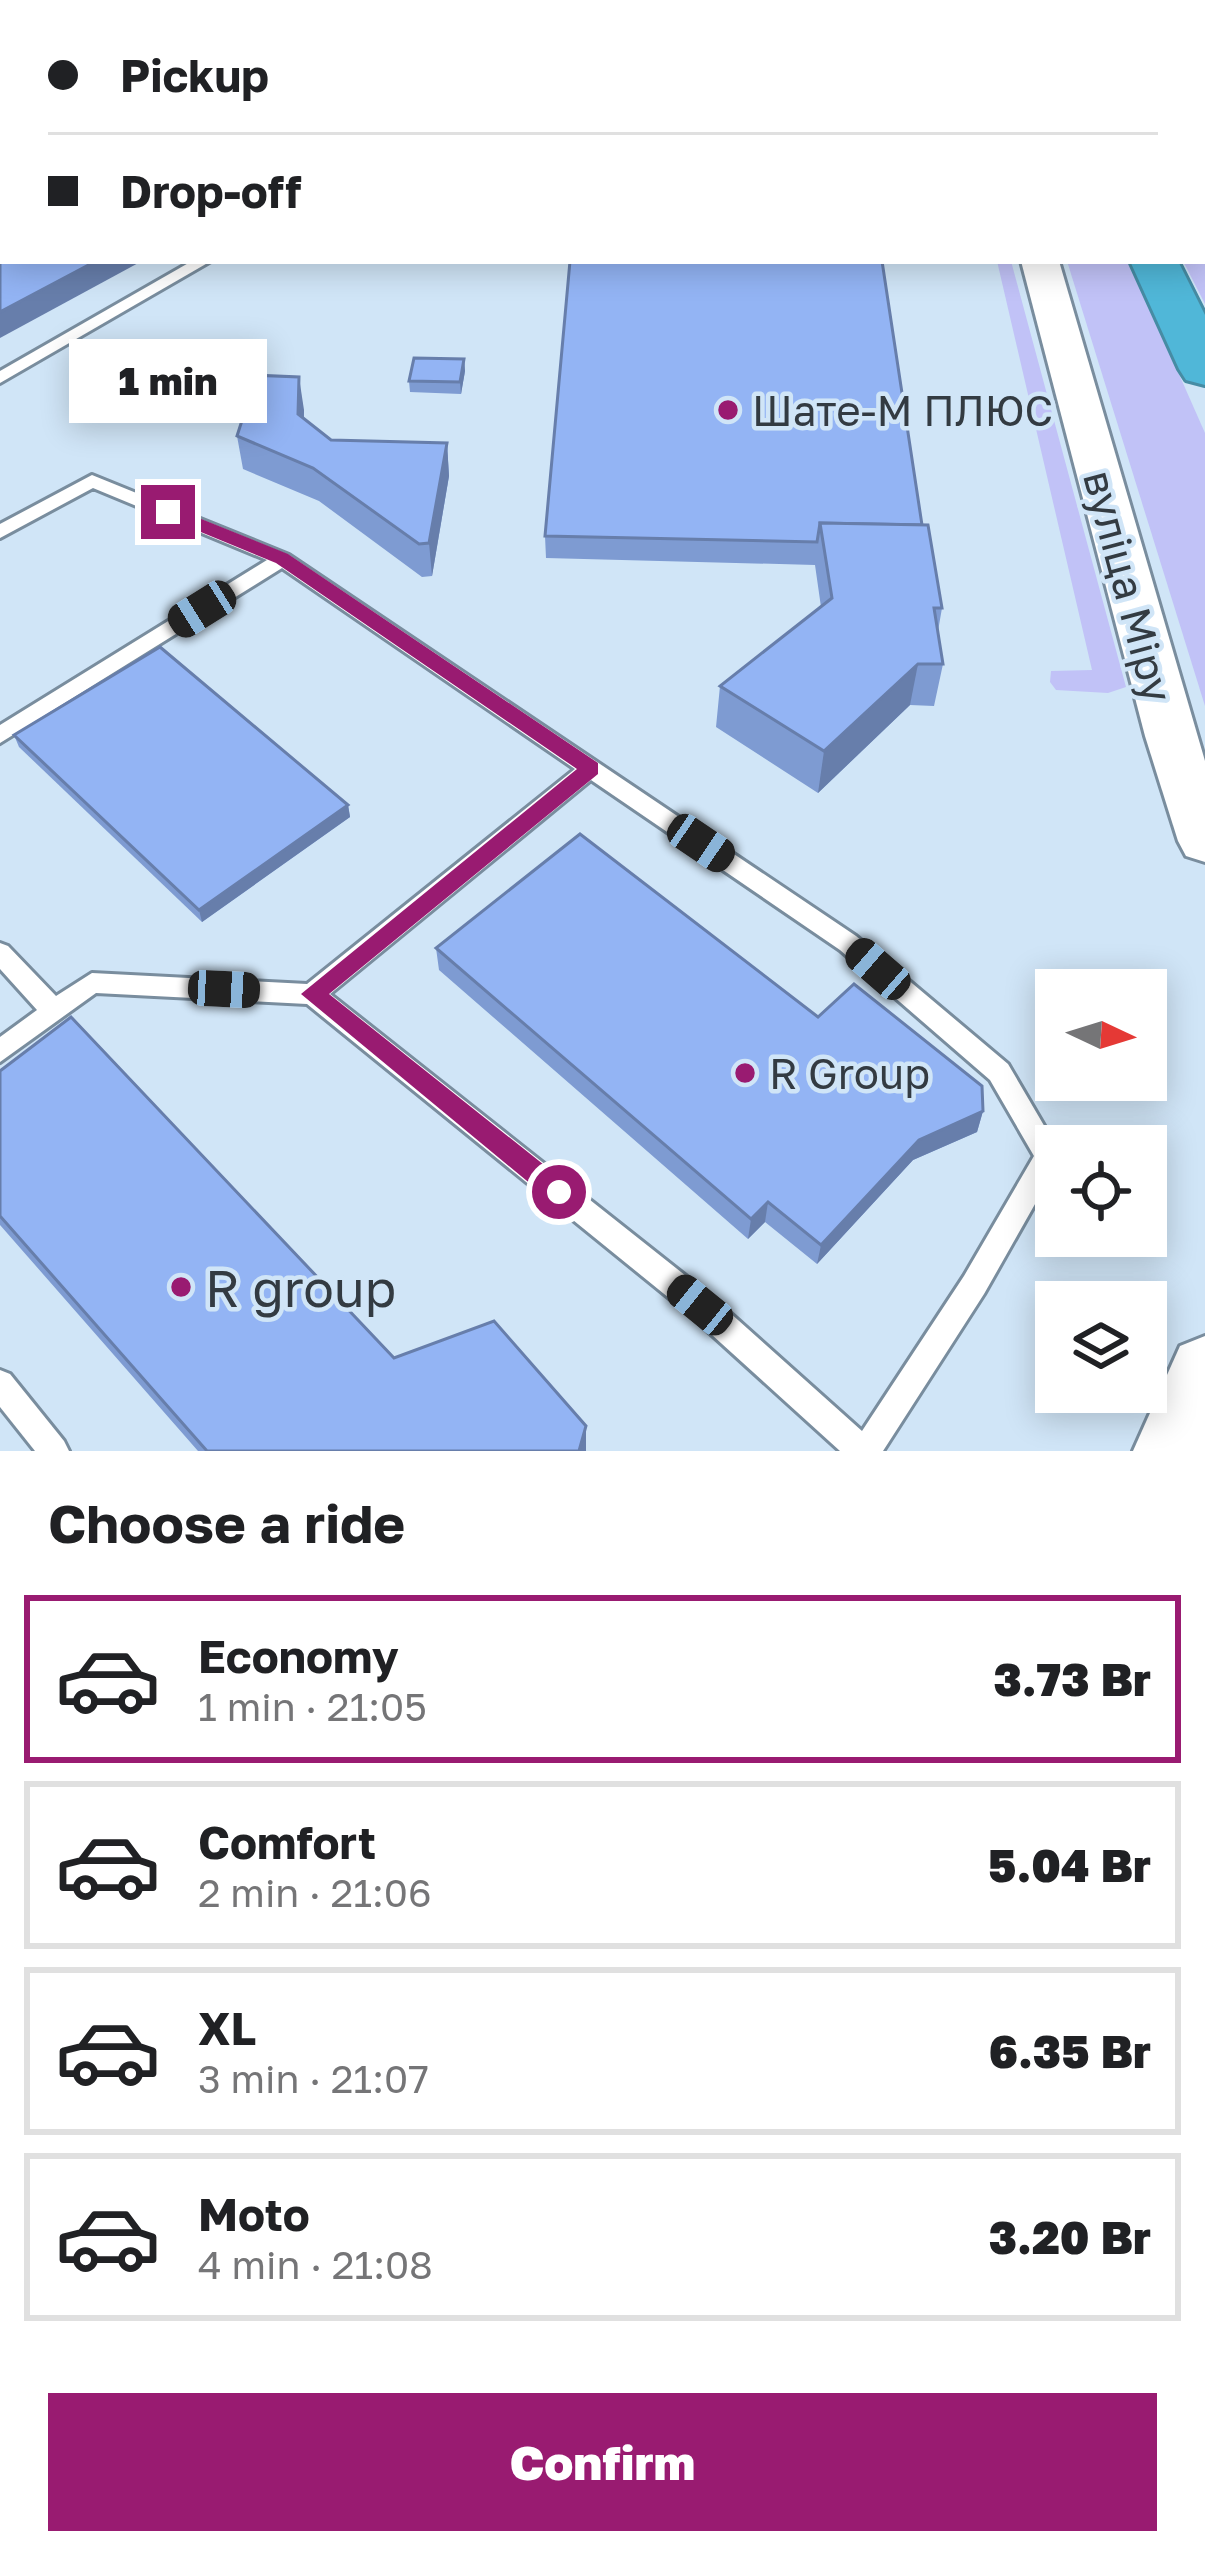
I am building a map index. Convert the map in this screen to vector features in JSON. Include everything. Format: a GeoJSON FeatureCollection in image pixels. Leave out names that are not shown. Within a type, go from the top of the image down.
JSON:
{"type":"FeatureCollection","features":[{"type":"Feature","properties":{"kind":"highway"},"geometry":{"type":"LineString","coordinates":[[1155,264],[1205,369]]}},
{"type":"Feature","properties":{"kind":"street","name":"вуліца Міру"},"geometry":{"type":"LineString","coordinates":[[1041,264],[1171,736],[1205,841]]}},
{"type":"Feature","properties":{"kind":"street"},"geometry":{"type":"LineString","coordinates":[[1169,1451],[1205,1371]]}},
{"type":"Feature","properties":{"kind":"lane"},"geometry":{"type":"LineString","coordinates":[[0,378],[198,264]]}},
{"type":"Feature","properties":{"kind":"lane"},"geometry":{"type":"LineString","coordinates":[[0,532],[92,481],[282,559],[848,943],[999,1072],[1048,1156],[974,1285],[864,1451],[700,1305],[313,994],[92,983],[0,1051]]}},
{"type":"Feature","properties":{"kind":"lane"},"geometry":{"type":"LineString","coordinates":[[0,735],[282,559]]}},
{"type":"Feature","properties":{"kind":"lane"},"geometry":{"type":"LineString","coordinates":[[313,994],[591,768]]}},
{"type":"Feature","properties":{"kind":"lane"},"geometry":{"type":"LineString","coordinates":[[0,953],[54,1011]]}},
{"type":"Feature","properties":{"kind":"lane"},"geometry":{"type":"LineString","coordinates":[[0,1384],[54,1451]]}},
{"type":"Feature","properties":{"kind":"shaded area"},"geometry":{"type":"Polygon","coordinates":[[[998,264],[1012,264],[1126,687],[1108,693],[1056,690],[1050,682],[1051,671],[1092,670],[998,264]]]}},
{"type":"Feature","properties":{"kind":"shaded area"},"geometry":{"type":"Polygon","coordinates":[[[1068,264],[1130,264],[1205,433],[1205,706],[1068,264]]]}},
{"type":"Feature","properties":{"kind":"shaded area"},"geometry":{"type":"Polygon","coordinates":[[[1185,264],[1205,264],[1205,304],[1185,264]]]}},
{"type":"Feature","properties":{"kind":"building"},"geometry":{"type":"Polygon","coordinates":[[[0,264],[90,264],[0,312],[0,264]]]}},
{"type":"Feature","properties":{"kind":"building","name":"Шате-М ПЛЮС"},"geometry":{"type":"Polygon","coordinates":[[[570,264],[882,264],[922,525],[820,523],[817,542],[545,536],[570,264]]]}},
{"type":"Feature","properties":{"kind":"building"},"geometry":{"type":"Polygon","coordinates":[[[414,358],[464,359],[460,382],[409,381],[414,358]]]}},
{"type":"Feature","properties":{"kind":"building"},"geometry":{"type":"Polygon","coordinates":[[[251,375],[299,377],[298,414],[331,440],[447,443],[429,543],[419,544],[313,468],[237,436],[247,405],[238,406],[251,375]]]}},
{"type":"Feature","properties":{"kind":"building"},"geometry":{"type":"Polygon","coordinates":[[[820,523],[928,525],[942,608],[934,608],[943,664],[918,664],[824,751],[720,686],[832,598],[820,523]]]}},
{"type":"Feature","properties":{"kind":"building"},"geometry":{"type":"Polygon","coordinates":[[[160,647],[348,805],[199,910],[14,735],[160,647]]]}},
{"type":"Feature","properties":{"kind":"building","name":"R Group"},"geometry":{"type":"Polygon","coordinates":[[[580,834],[818,1017],[854,984],[982,1086],[983,1111],[919,1140],[821,1245],[768,1202],[751,1219],[436,948],[580,834]]]}},
{"type":"Feature","properties":{"kind":"building","name":"R group"},"geometry":{"type":"Polygon","coordinates":[[[71,1017],[394,1358],[494,1321],[586,1426],[579,1451],[207,1451],[0,1216],[0,1071],[71,1017]]]}},
{"type":"Feature","properties":{"kind":"place","name":"Шате-М ПЛЮС"},"geometry":{"type":"Point","coordinates":[728,410]}},
{"type":"Feature","properties":{"kind":"place","name":"R Group"},"geometry":{"type":"Point","coordinates":[745,1073]}},
{"type":"Feature","properties":{"kind":"place","name":"R group"},"geometry":{"type":"Point","coordinates":[181,1287]}},
{"type":"Feature","properties":{"kind":"route"},"geometry":{"type":"LineString","coordinates":[[168,512],[282,559],[591,768],[313,994],[559,1192]]}}]}
